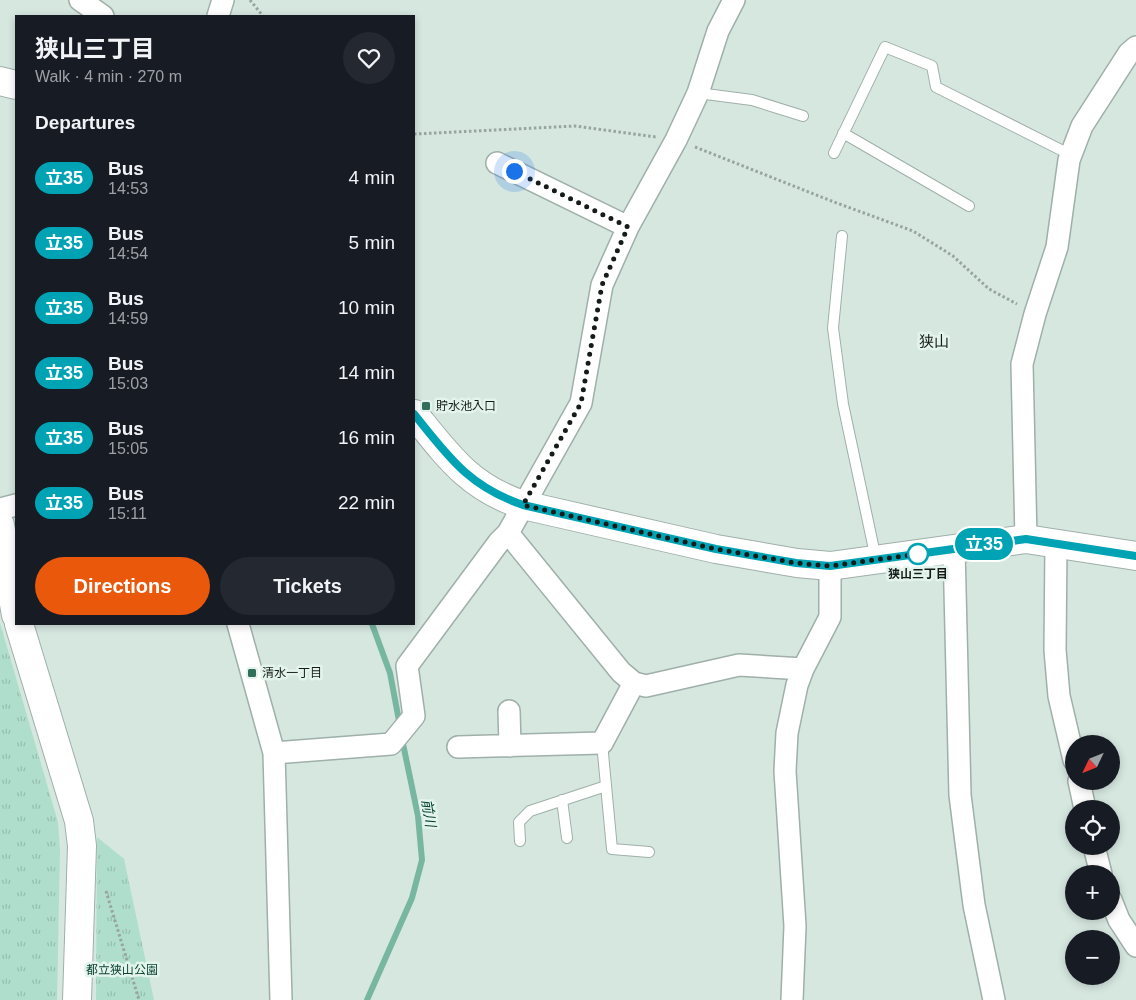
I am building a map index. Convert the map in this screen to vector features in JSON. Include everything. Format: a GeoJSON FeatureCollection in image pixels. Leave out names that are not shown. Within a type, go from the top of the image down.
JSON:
{"type":"FeatureCollection","features":[{"type":"Feature","properties":{"kind":"main road"},"geometry":{"type":"LineString","coordinates":[[0,81],[15,85]]}},
{"type":"Feature","properties":{"kind":"main road"},"geometry":{"type":"LineString","coordinates":[[415,415],[451,460],[479,484],[504,498],[523,505],[716,549],[796,563],[830,566],[1026,539],[1136,556]]}},
{"type":"Feature","properties":{"kind":"main road"},"geometry":{"type":"LineString","coordinates":[[0,525],[15,609]]}},
{"type":"Feature","properties":{"kind":"main road"},"geometry":{"type":"LineString","coordinates":[[19,625],[79,821],[82,846],[77,1000]]}},
{"type":"Feature","properties":{"kind":"street"},"geometry":{"type":"LineString","coordinates":[[80,0],[102,15]]}},
{"type":"Feature","properties":{"kind":"street"},"geometry":{"type":"LineString","coordinates":[[218,15],[224,0]]}},
{"type":"Feature","properties":{"kind":"street"},"geometry":{"type":"LineString","coordinates":[[274,753],[391,744],[414,716],[407,666],[499,542],[508,533],[581,403],[602,285],[628,227],[676,140],[698,93],[718,31],[734,0]]}},
{"type":"Feature","properties":{"kind":"street"},"geometry":{"type":"LineString","coordinates":[[1026,539],[1022,364],[1035,314],[1057,246],[1069,160],[1082,126],[1129,53],[1136,47]]}},
{"type":"Feature","properties":{"kind":"street"},"geometry":{"type":"LineString","coordinates":[[497,162],[628,227]]}},
{"type":"Feature","properties":{"kind":"street"},"geometry":{"type":"LineString","coordinates":[[0,509],[15,504]]}},
{"type":"Feature","properties":{"kind":"street"},"geometry":{"type":"LineString","coordinates":[[508,533],[621,672],[634,683],[646,686],[739,665],[803,669]]}},
{"type":"Feature","properties":{"kind":"street"},"geometry":{"type":"LineString","coordinates":[[1056,544],[1055,650],[1059,696],[1068,735]]}},
{"type":"Feature","properties":{"kind":"street"},"geometry":{"type":"LineString","coordinates":[[954,548],[960,795],[974,905],[994,1000]]}},
{"type":"Feature","properties":{"kind":"street"},"geometry":{"type":"LineString","coordinates":[[792,1000],[795,926],[785,771],[787,733],[797,685],[803,669],[830,617],[830,566]]}},
{"type":"Feature","properties":{"kind":"street"},"geometry":{"type":"LineString","coordinates":[[238,625],[274,753],[281,1000]]}},
{"type":"Feature","properties":{"kind":"street"},"geometry":{"type":"LineString","coordinates":[[458,747],[602,743],[634,683]]}},
{"type":"Feature","properties":{"kind":"street"},"geometry":{"type":"LineString","coordinates":[[509,712],[510,746]]}},
{"type":"Feature","properties":{"kind":"street"},"geometry":{"type":"LineString","coordinates":[[1119,920],[1136,946]]}},
{"type":"Feature","properties":{"kind":"lane"},"geometry":{"type":"LineString","coordinates":[[834,153],[885,47],[932,66],[936,88],[1071,155]]}},
{"type":"Feature","properties":{"kind":"lane"},"geometry":{"type":"LineString","coordinates":[[698,93],[752,100],[803,116]]}},
{"type":"Feature","properties":{"kind":"lane"},"geometry":{"type":"LineString","coordinates":[[843,133],[970,206]]}},
{"type":"Feature","properties":{"kind":"lane"},"geometry":{"type":"LineString","coordinates":[[842,236],[834,328],[843,404],[876,561]]}},
{"type":"Feature","properties":{"kind":"lane"},"geometry":{"type":"LineString","coordinates":[[602,743],[612,849],[649,852]]}},
{"type":"Feature","properties":{"kind":"lane"},"geometry":{"type":"LineString","coordinates":[[520,841],[519,822],[530,811],[606,786]]}},
{"type":"Feature","properties":{"kind":"lane"},"geometry":{"type":"LineString","coordinates":[[562,800],[567,838]]}},
{"type":"Feature","properties":{"kind":"path"},"geometry":{"type":"LineString","coordinates":[[250,0],[262,15]]}},
{"type":"Feature","properties":{"kind":"path"},"geometry":{"type":"LineString","coordinates":[[415,134],[575,126],[659,138]]}},
{"type":"Feature","properties":{"kind":"path"},"geometry":{"type":"LineString","coordinates":[[691,146],[913,231],[954,256],[989,289],[1035,314]]}},
{"type":"Feature","properties":{"kind":"path"},"geometry":{"type":"LineString","coordinates":[[105,889],[139,1000]]}},
{"type":"Feature","properties":{"kind":"green space"},"geometry":{"type":"Polygon","coordinates":[[[0,623],[58,822],[60,850],[57,1000],[0,1000],[0,623]]]}},
{"type":"Feature","properties":{"kind":"green space","name":"都立狭山公園"},"geometry":{"type":"Polygon","coordinates":[[[97,837],[124,859],[154,1000],[96,1000],[97,837]]]}},
{"type":"Feature","properties":{"kind":"waterway","name":"前川"},"geometry":{"type":"LineString","coordinates":[[372,625],[390,673],[400,726]]}},
{"type":"Feature","properties":{"kind":"waterway","name":"前川"},"geometry":{"type":"LineString","coordinates":[[367,1000],[412,898],[422,860],[418,816],[402,739]]}},
{"type":"Feature","properties":{"kind":"bus line","name":"立35"},"geometry":{"type":"LineString","coordinates":[[415,415],[451,460],[479,484],[504,498],[523,505],[716,549],[796,563],[830,566],[1026,539],[1136,556]]}},
{"type":"Feature","properties":{"kind":"place","name":"貯水池入口"},"geometry":{"type":"Point","coordinates":[426,406]}},
{"type":"Feature","properties":{"kind":"place","name":"狭山三丁目"},"geometry":{"type":"Point","coordinates":[918,554]}},
{"type":"Feature","properties":{"kind":"place","name":"清水一丁目"},"geometry":{"type":"Point","coordinates":[252,673]}},
{"type":"Feature","properties":{"kind":"district","name":"狭山"},"geometry":{"type":"Point","coordinates":[934,341]}},
{"type":"Feature","properties":{"kind":"route"},"geometry":{"type":"LineString","coordinates":[[514,171],[628,227],[602,285],[581,403],[523,505],[716,549],[796,563],[830,566],[918,554]]}}]}
